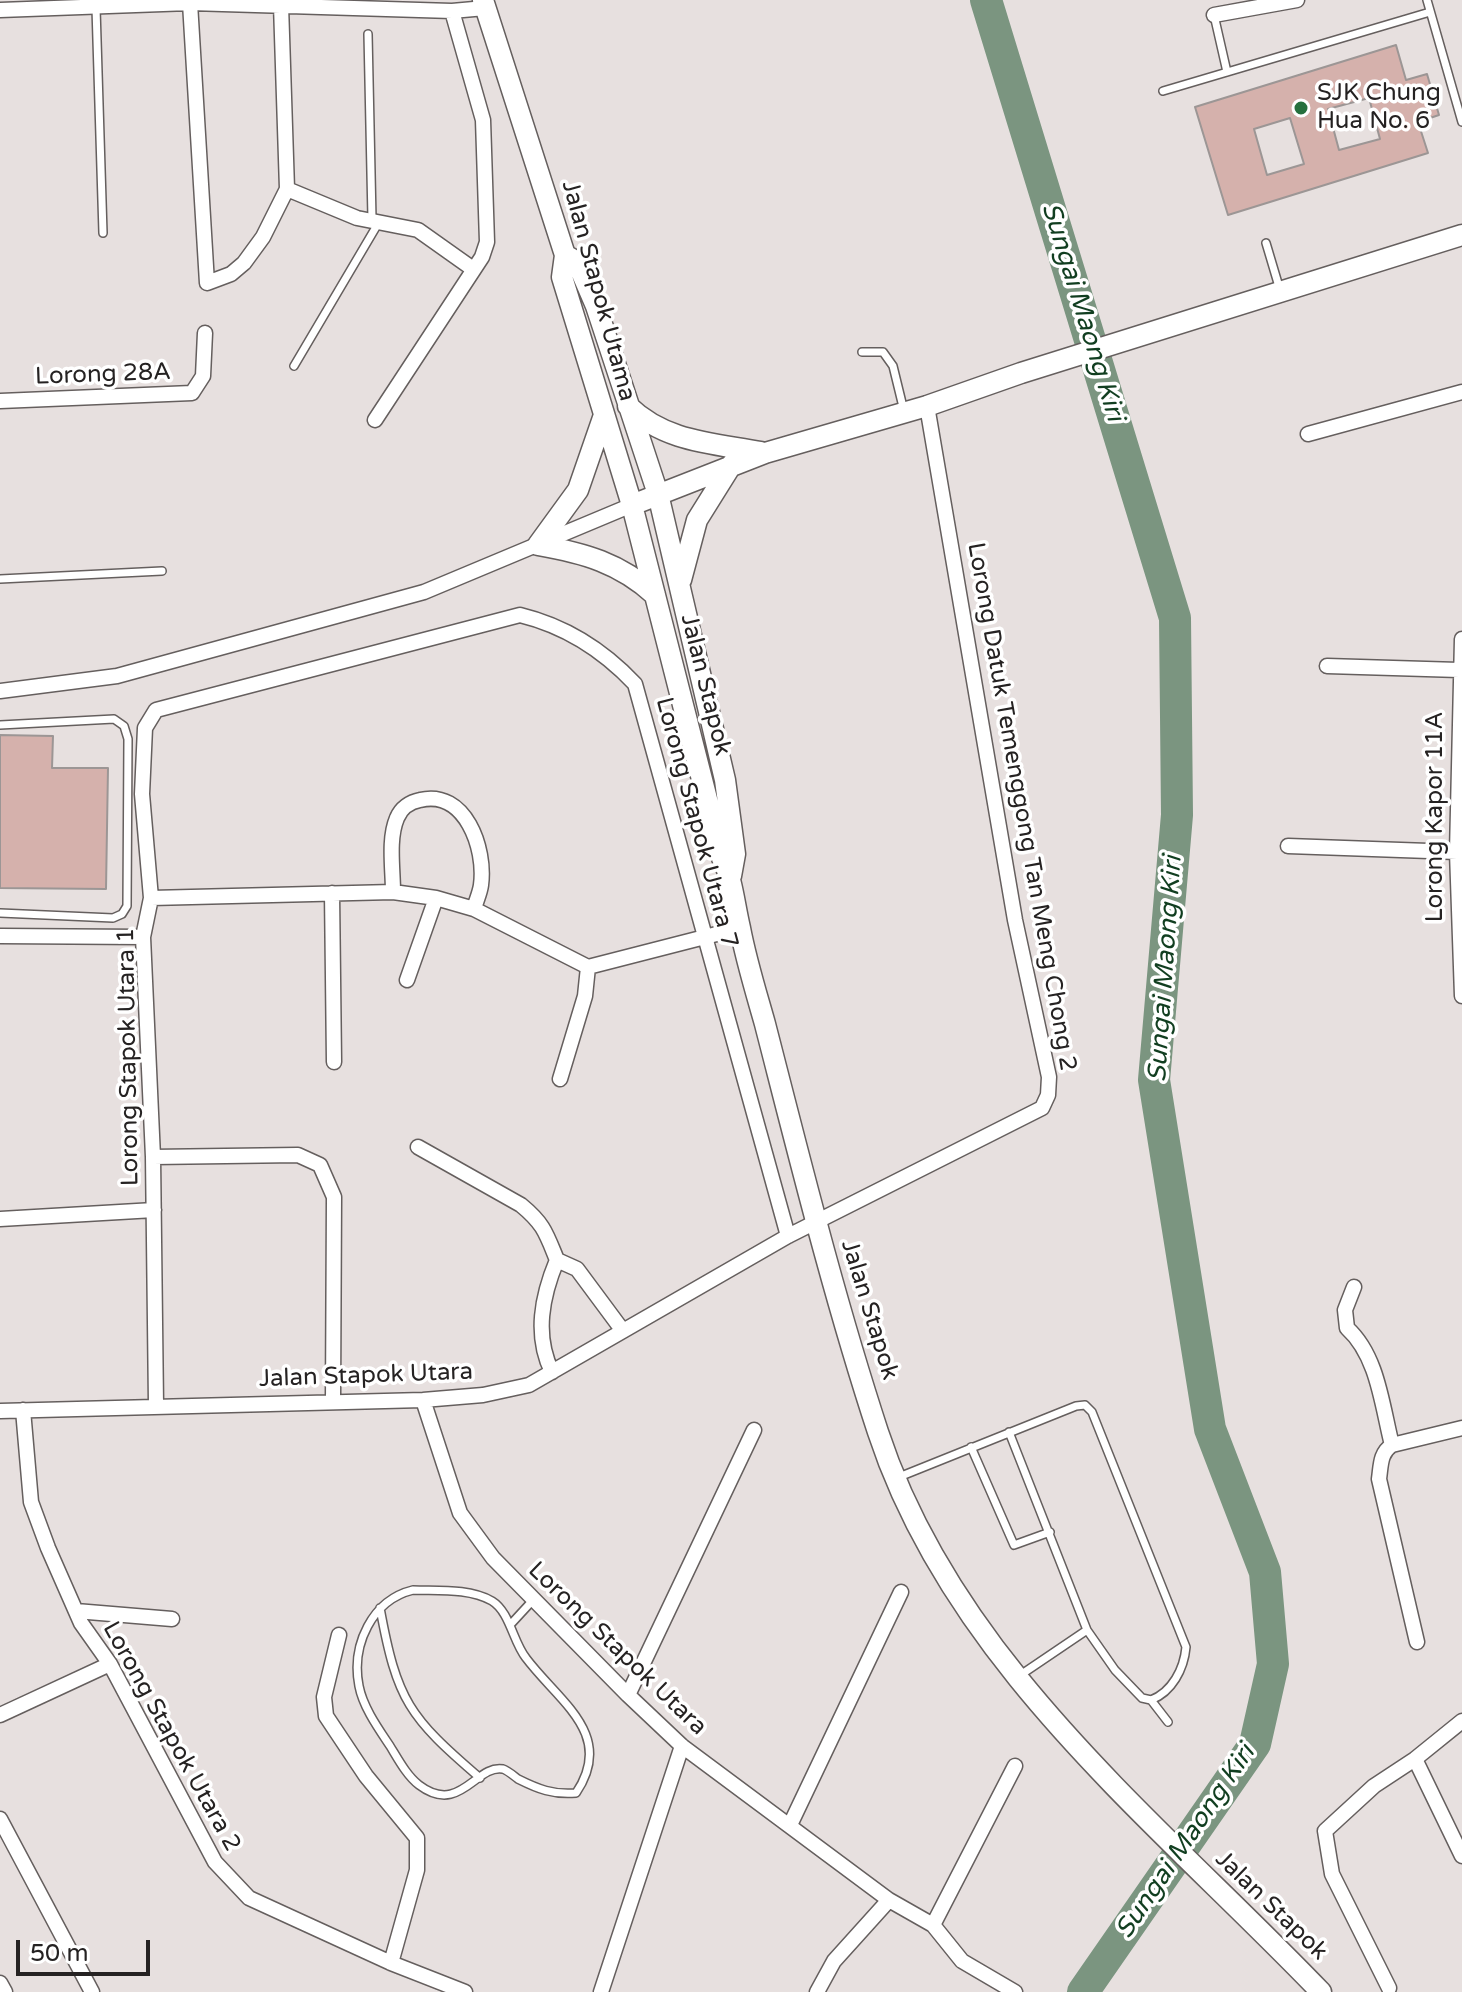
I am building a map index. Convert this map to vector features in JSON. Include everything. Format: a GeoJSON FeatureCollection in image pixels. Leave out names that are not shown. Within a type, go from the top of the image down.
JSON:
{"type":"FeatureCollection","features":[{"type":"Feature","properties":{"kind":"main road","name":"Jalan Stapok Utama"},"geometry":{"type":"LineString","coordinates":[[484,4],[565,255],[562,277],[632,505]]}},
{"type":"Feature","properties":{"kind":"main road"},"geometry":{"type":"LineString","coordinates":[[632,505],[765,453],[927,406],[1021,373],[1462,235]]}},
{"type":"Feature","properties":{"kind":"main road"},"geometry":{"type":"LineString","coordinates":[[565,255],[577,262],[588,286],[658,494],[725,780],[735,854],[731,876]]}},
{"type":"Feature","properties":{"kind":"main road"},"geometry":{"type":"LineString","coordinates":[[628,406],[654,428],[689,440],[765,453]]}},
{"type":"Feature","properties":{"kind":"main road"},"geometry":{"type":"LineString","coordinates":[[604,415],[578,490],[538,545],[602,559],[634,576],[655,595]]}},
{"type":"Feature","properties":{"kind":"main road"},"geometry":{"type":"LineString","coordinates":[[684,611],[679,587],[688,545],[697,520],[732,464]]}},
{"type":"Feature","properties":{"kind":"main road","name":"Jalan Stapok"},"geometry":{"type":"LineString","coordinates":[[632,505],[722,858],[731,876],[740,928],[816,1221],[878,1433],[897,1478],[929,1546],[968,1610],[1018,1676],[1118,1791],[1321,1992]]}},
{"type":"Feature","properties":{"kind":"street"},"geometry":{"type":"LineString","coordinates":[[1214,15],[1297,0]]}},
{"type":"Feature","properties":{"kind":"street"},"geometry":{"type":"LineString","coordinates":[[190,3],[207,283],[231,274],[244,263],[263,237],[287,189],[281,5]]}},
{"type":"Feature","properties":{"kind":"street"},"geometry":{"type":"LineString","coordinates":[[2,6],[190,3],[452,11],[484,4]]}},
{"type":"Feature","properties":{"kind":"street"},"geometry":{"type":"LineString","coordinates":[[375,420],[473,269],[487,242],[485,136],[452,11]]}},
{"type":"Feature","properties":{"kind":"street"},"geometry":{"type":"LineString","coordinates":[[287,189],[337,212],[418,230],[473,269]]}},
{"type":"Feature","properties":{"kind":"street","name":"Lorong 28A"},"geometry":{"type":"LineString","coordinates":[[0,401],[192,393],[203,376],[205,333]]}},
{"type":"Feature","properties":{"kind":"street"},"geometry":{"type":"LineString","coordinates":[[1308,434],[1462,392]]}},
{"type":"Feature","properties":{"kind":"street","name":"Lorong Datuk Temenggong Tan Meng Chong 2"},"geometry":{"type":"LineString","coordinates":[[788,1236],[1042,1108],[1048,1095],[1049,1077],[1015,920],[927,406]]}},
{"type":"Feature","properties":{"kind":"street"},"geometry":{"type":"LineString","coordinates":[[0,691],[117,676],[424,592],[632,505]]}},
{"type":"Feature","properties":{"kind":"street","name":"Lorong Stapok Utara 7"},"geometry":{"type":"LineString","coordinates":[[156,710],[520,615],[546,624],[595,649],[635,684],[788,1236]]}},
{"type":"Feature","properties":{"kind":"street","name":"Lorong Kapor 11A"},"geometry":{"type":"LineString","coordinates":[[1462,639],[1457,852],[1458,968],[1462,996]]}},
{"type":"Feature","properties":{"kind":"street"},"geometry":{"type":"LineString","coordinates":[[1327,666],[1459,670]]}},
{"type":"Feature","properties":{"kind":"street","name":"Lorong Stapok Utara 1"},"geometry":{"type":"LineString","coordinates":[[156,710],[145,728],[142,794],[151,898],[143,937],[153,1157],[156,1405]]}},
{"type":"Feature","properties":{"kind":"street"},"geometry":{"type":"LineString","coordinates":[[393,892],[393,835],[398,816],[409,803],[432,797],[451,803],[471,824],[481,872],[481,886],[474,909]]}},
{"type":"Feature","properties":{"kind":"street"},"geometry":{"type":"LineString","coordinates":[[1288,846],[1457,852]]}},
{"type":"Feature","properties":{"kind":"street"},"geometry":{"type":"LineString","coordinates":[[151,898],[393,892],[436,898],[474,909],[588,967],[740,928]]}},
{"type":"Feature","properties":{"kind":"street"},"geometry":{"type":"LineString","coordinates":[[332,893],[334,1062]]}},
{"type":"Feature","properties":{"kind":"street"},"geometry":{"type":"LineString","coordinates":[[407,980],[436,898]]}},
{"type":"Feature","properties":{"kind":"street"},"geometry":{"type":"LineString","coordinates":[[0,936],[143,937]]}},
{"type":"Feature","properties":{"kind":"street"},"geometry":{"type":"LineString","coordinates":[[560,1079],[585,996],[588,967]]}},
{"type":"Feature","properties":{"kind":"street"},"geometry":{"type":"LineString","coordinates":[[418,1147],[529,1211],[545,1226],[557,1260],[543,1294],[542,1335],[545,1358],[552,1372]]}},
{"type":"Feature","properties":{"kind":"street"},"geometry":{"type":"LineString","coordinates":[[153,1157],[298,1155],[320,1165],[334,1197],[333,1400]]}},
{"type":"Feature","properties":{"kind":"street"},"geometry":{"type":"LineString","coordinates":[[0,1219],[154,1210]]}},
{"type":"Feature","properties":{"kind":"street","name":"Jalan Stapok Utara"},"geometry":{"type":"LineString","coordinates":[[0,1411],[423,1400],[483,1395],[529,1385],[788,1236]]}},
{"type":"Feature","properties":{"kind":"street"},"geometry":{"type":"LineString","coordinates":[[557,1260],[577,1269],[623,1331]]}},
{"type":"Feature","properties":{"kind":"street"},"geometry":{"type":"LineString","coordinates":[[1354,1287],[1345,1310],[1347,1328],[1363,1342],[1392,1445]]}},
{"type":"Feature","properties":{"kind":"street","name":"Lorong Stapok Utara"},"geometry":{"type":"LineString","coordinates":[[423,1400],[460,1513],[493,1558],[682,1746],[889,1900],[933,1925]]}},
{"type":"Feature","properties":{"kind":"street","name":"Lorong Stapok Utara 2"},"geometry":{"type":"LineString","coordinates":[[23,1410],[31,1502],[76,1611],[110,1664],[215,1862],[249,1898],[391,1963],[465,1992]]}},
{"type":"Feature","properties":{"kind":"street"},"geometry":{"type":"LineString","coordinates":[[1417,1642],[1379,1479],[1384,1450],[1392,1445],[1462,1428]]}},
{"type":"Feature","properties":{"kind":"street"},"geometry":{"type":"LineString","coordinates":[[628,1695],[754,1430]]}},
{"type":"Feature","properties":{"kind":"street"},"geometry":{"type":"LineString","coordinates":[[790,1825],[901,1592]]}},
{"type":"Feature","properties":{"kind":"street"},"geometry":{"type":"LineString","coordinates":[[76,1611],[172,1619]]}},
{"type":"Feature","properties":{"kind":"street"},"geometry":{"type":"LineString","coordinates":[[339,1635],[324,1697],[326,1716],[366,1776],[417,1838],[417,1870],[391,1963]]}},
{"type":"Feature","properties":{"kind":"street"},"geometry":{"type":"LineString","coordinates":[[0,1715],[110,1664]]}},
{"type":"Feature","properties":{"kind":"street"},"geometry":{"type":"LineString","coordinates":[[1389,1988],[1332,1874],[1325,1831],[1374,1786],[1415,1759],[1462,1721]]}},
{"type":"Feature","properties":{"kind":"street"},"geometry":{"type":"LineString","coordinates":[[601,1992],[682,1746]]}},
{"type":"Feature","properties":{"kind":"street"},"geometry":{"type":"LineString","coordinates":[[1415,1759],[1462,1856]]}},
{"type":"Feature","properties":{"kind":"street"},"geometry":{"type":"LineString","coordinates":[[1015,1766],[933,1925],[962,1961],[1015,1992]]}},
{"type":"Feature","properties":{"kind":"street"},"geometry":{"type":"LineString","coordinates":[[0,1819],[92,1992]]}},
{"type":"Feature","properties":{"kind":"street"},"geometry":{"type":"LineString","coordinates":[[817,1992],[834,1961],[889,1900]]}},
{"type":"Feature","properties":{"kind":"street"},"geometry":{"type":"LineString","coordinates":[[0,1983],[5,1992]]}},
{"type":"Feature","properties":{"kind":"lane"},"geometry":{"type":"LineString","coordinates":[[1427,0],[1462,122]]}},
{"type":"Feature","properties":{"kind":"lane"},"geometry":{"type":"LineString","coordinates":[[96,3],[103,233]]}},
{"type":"Feature","properties":{"kind":"lane"},"geometry":{"type":"LineString","coordinates":[[1163,91],[1430,12]]}},
{"type":"Feature","properties":{"kind":"lane"},"geometry":{"type":"LineString","coordinates":[[1214,15],[1227,72]]}},
{"type":"Feature","properties":{"kind":"lane"},"geometry":{"type":"LineString","coordinates":[[294,366],[376,220],[368,34]]}},
{"type":"Feature","properties":{"kind":"lane"},"geometry":{"type":"LineString","coordinates":[[1266,243],[1281,292]]}},
{"type":"Feature","properties":{"kind":"lane"},"geometry":{"type":"LineString","coordinates":[[862,352],[883,352],[893,366],[904,413]]}},
{"type":"Feature","properties":{"kind":"lane"},"geometry":{"type":"LineString","coordinates":[[0,579],[162,571]]}},
{"type":"Feature","properties":{"kind":"lane"},"geometry":{"type":"LineString","coordinates":[[0,725],[114,719],[124,726],[128,739],[127,906],[122,914],[113,918],[0,913]]}},
{"type":"Feature","properties":{"kind":"lane"},"geometry":{"type":"LineString","coordinates":[[897,1478],[1009,1432],[1085,1405],[1092,1412],[1129,1513],[1186,1647],[1180,1672],[1161,1696],[1151,1700],[1142,1698],[1115,1670],[1087,1630],[1009,1432]]}},
{"type":"Feature","properties":{"kind":"lane"},"geometry":{"type":"LineString","coordinates":[[971,1447],[1014,1545],[1050,1532]]}},
{"type":"Feature","properties":{"kind":"lane"},"geometry":{"type":"LineString","coordinates":[[413,1590],[477,1595],[495,1603],[526,1658],[560,1695],[589,1736],[589,1768],[576,1793],[550,1794],[503,1769],[480,1778],[452,1795],[420,1786],[373,1720],[359,1687],[358,1662],[362,1640],[380,1607],[392,1595],[413,1590]]}},
{"type":"Feature","properties":{"kind":"lane"},"geometry":{"type":"LineString","coordinates":[[510,1625],[534,1599]]}},
{"type":"Feature","properties":{"kind":"lane"},"geometry":{"type":"LineString","coordinates":[[380,1607],[390,1664],[404,1701],[434,1739],[480,1778]]}},
{"type":"Feature","properties":{"kind":"lane"},"geometry":{"type":"LineString","coordinates":[[1018,1676],[1087,1630]]}},
{"type":"Feature","properties":{"kind":"lane"},"geometry":{"type":"LineString","coordinates":[[1151,1700],[1168,1722]]}},
{"type":"Feature","properties":{"kind":"building"},"geometry":{"type":"Polygon","coordinates":[[[1396,45],[1406,80],[1427,74],[1439,115],[1418,122],[1428,153],[1228,215],[1195,107],[1396,45]],[[1369,98],[1328,109],[1339,150],[1380,139],[1369,98]],[[1290,118],[1254,129],[1267,175],[1304,164],[1290,118]]]}},
{"type":"Feature","properties":{"kind":"building"},"geometry":{"type":"Polygon","coordinates":[[[0,735],[53,736],[52,768],[108,768],[106,889],[0,888],[0,735]]]}},
{"type":"Feature","properties":{"kind":"waterway","name":"Sungai Maong Kiri"},"geometry":{"type":"LineString","coordinates":[[986,0],[1175,618],[1177,815],[1154,1080],[1210,1429],[1265,1572],[1273,1664],[1255,1744],[1083,1992]]}},
{"type":"Feature","properties":{"kind":"place","name":"SJK Chung Hua No. 6"},"geometry":{"type":"Point","coordinates":[1301,108]}}]}
